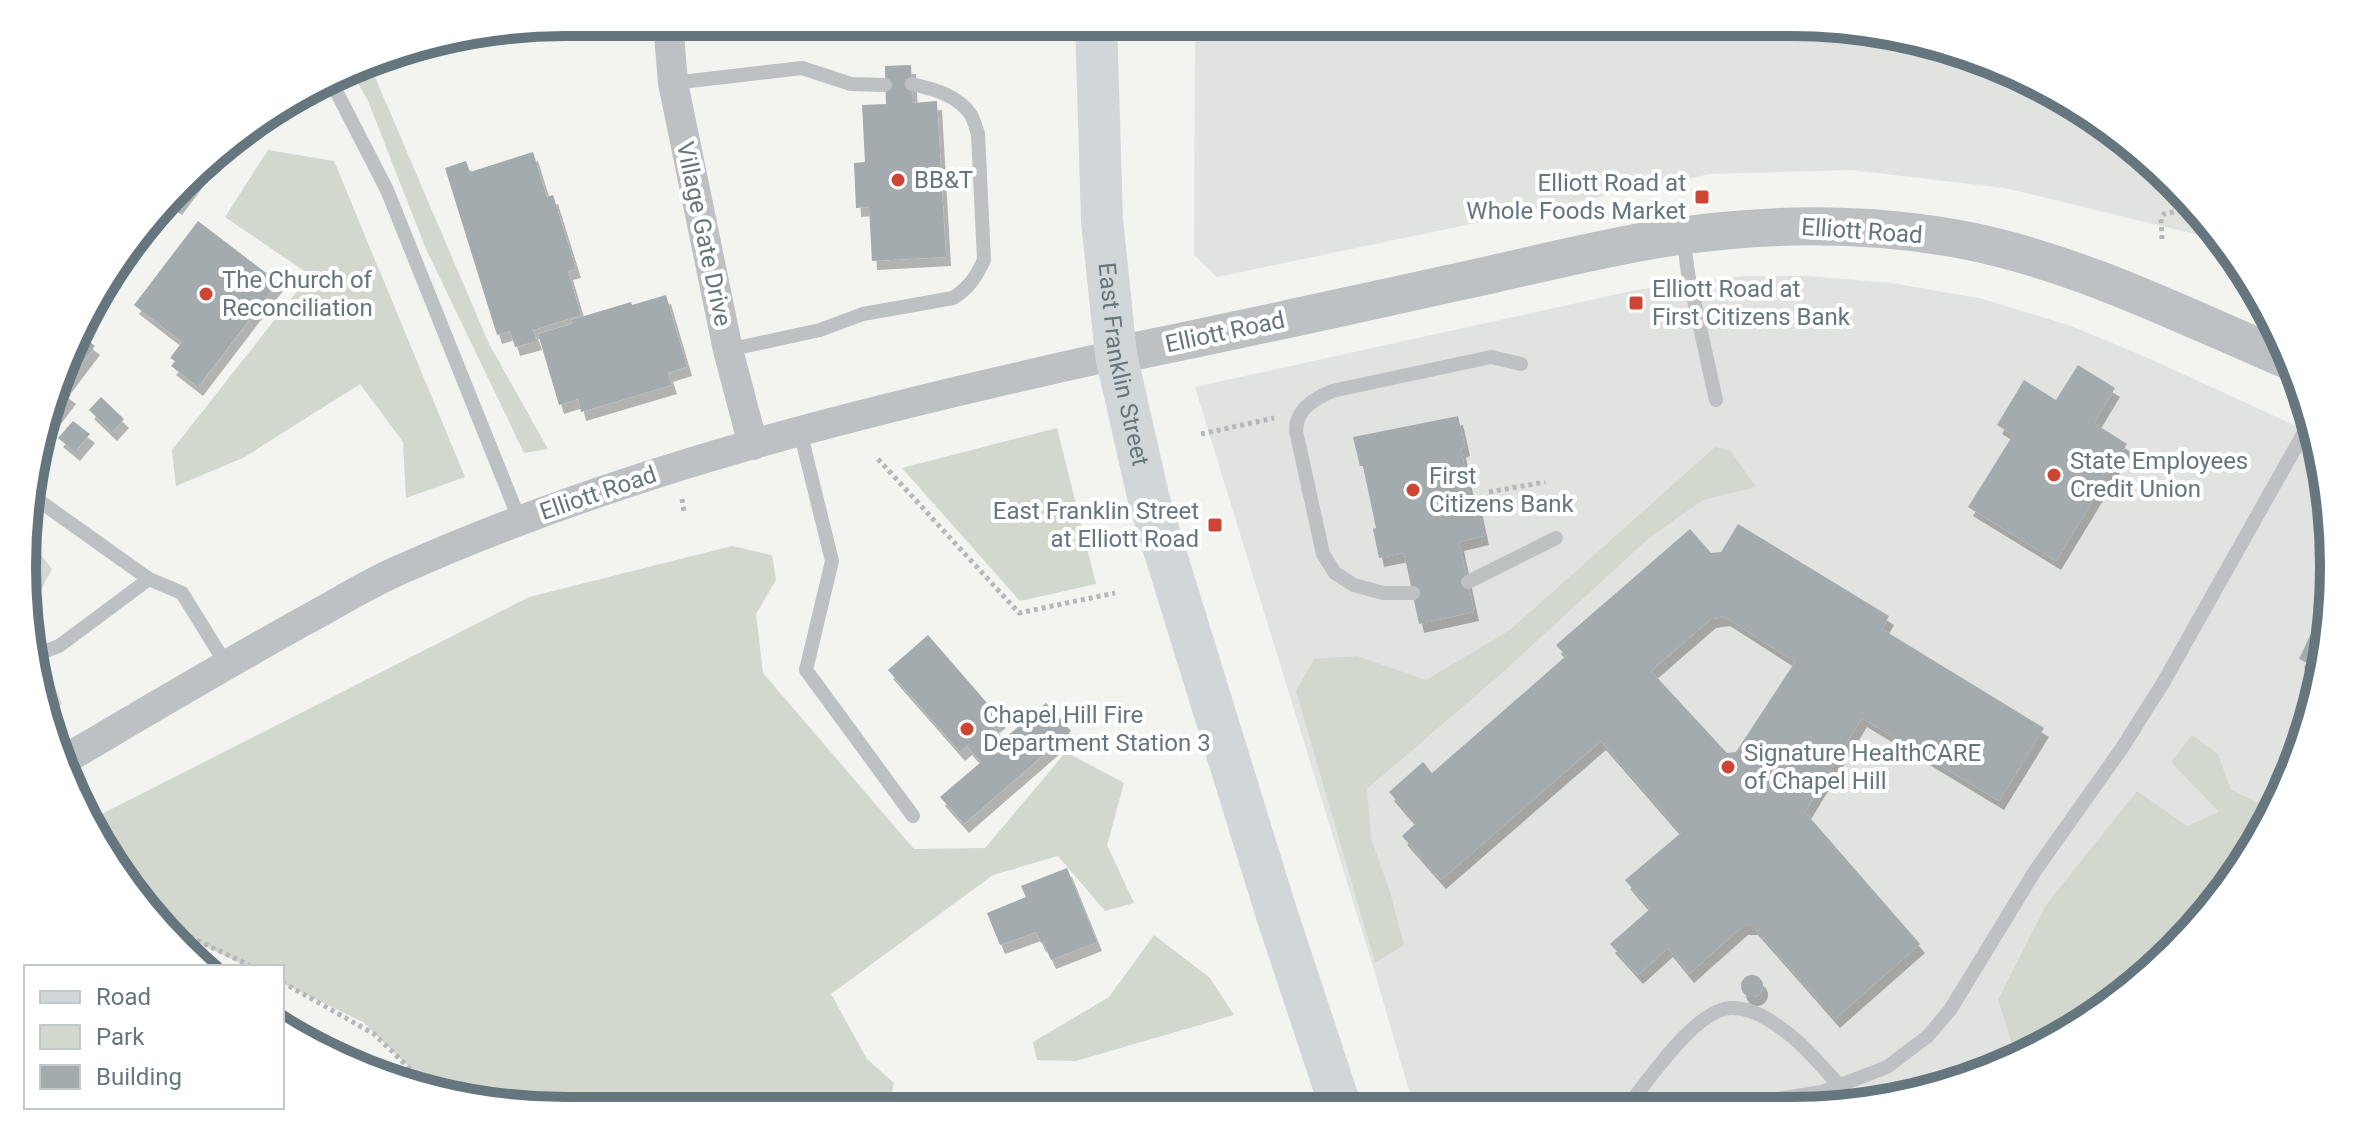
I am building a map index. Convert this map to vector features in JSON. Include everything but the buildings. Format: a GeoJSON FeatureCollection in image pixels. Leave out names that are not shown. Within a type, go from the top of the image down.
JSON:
{"type":"FeatureCollection","features":[{"type":"Feature","properties":{"kind":"main road","name":"East Franklin Street"},"geometry":{"type":"LineString","coordinates":[[1096,36],[1102,220],[1116,355],[1149,500],[1277,915],[1337,1097]]}},
{"type":"Feature","properties":{"kind":"street","name":"Village Gate Drive"},"geometry":{"type":"LineString","coordinates":[[669,36],[673,83],[728,350],[753,445]]}},
{"type":"Feature","properties":{"kind":"street","name":"Elliott Road"},"geometry":{"type":"LineString","coordinates":[[71,756],[226,664],[392,573],[520,521],[650,474],[800,431],[1116,355],[1612,248],[1683,236],[1781,227],[1907,231],[2027,257],[2103,282],[2276,356]]}},
{"type":"Feature","properties":{"kind":"lane"},"geometry":{"type":"LineString","coordinates":[[673,83],[802,68],[851,84],[885,85]]}},
{"type":"Feature","properties":{"kind":"lane"},"geometry":{"type":"LineString","coordinates":[[728,350],[820,330],[863,314],[953,298],[971,283],[984,260],[978,134],[971,114],[958,102],[940,90],[912,84]]}},
{"type":"Feature","properties":{"kind":"lane"},"geometry":{"type":"LineString","coordinates":[[335,89],[387,190],[520,521]]}},
{"type":"Feature","properties":{"kind":"lane"},"geometry":{"type":"LineString","coordinates":[[1683,236],[1716,400]]}},
{"type":"Feature","properties":{"kind":"lane"},"geometry":{"type":"LineString","coordinates":[[1413,593],[1383,593],[1354,585],[1335,573],[1323,554],[1296,431],[1299,415],[1316,398],[1332,391],[1491,357],[1521,364]]}},
{"type":"Feature","properties":{"kind":"lane"},"geometry":{"type":"LineString","coordinates":[[800,431],[832,561],[806,670],[913,816]]}},
{"type":"Feature","properties":{"kind":"lane"},"geometry":{"type":"LineString","coordinates":[[1790,1097],[1822,1092],[1887,1067],[1928,1036],[1950,1010],[2035,871],[2122,748],[2163,683],[2303,434]]}},
{"type":"Feature","properties":{"kind":"lane"},"geometry":{"type":"LineString","coordinates":[[40,502],[149,579],[182,593],[226,664]]}},
{"type":"Feature","properties":{"kind":"lane"},"geometry":{"type":"LineString","coordinates":[[1468,582],[1556,538]]}},
{"type":"Feature","properties":{"kind":"lane"},"geometry":{"type":"LineString","coordinates":[[43,652],[59,646],[149,579]]}},
{"type":"Feature","properties":{"kind":"lane"},"geometry":{"type":"LineString","coordinates":[[1635,1097],[1680,1040],[1709,1016],[1729,1008],[1752,1011],[1784,1029],[1839,1085]]}},
{"type":"Feature","properties":{"kind":"path"},"geometry":{"type":"LineString","coordinates":[[2162,239],[2161,218],[2164,214],[2182,210]]}},
{"type":"Feature","properties":{"kind":"path"},"geometry":{"type":"LineString","coordinates":[[1201,434],[1277,418]]}},
{"type":"Feature","properties":{"kind":"path"},"geometry":{"type":"LineString","coordinates":[[878,459],[1019,613],[1115,593]]}},
{"type":"Feature","properties":{"kind":"path"},"geometry":{"type":"LineString","coordinates":[[1489,492],[1545,482]]}},
{"type":"Feature","properties":{"kind":"path"},"geometry":{"type":"LineString","coordinates":[[184,934],[249,965]]}},
{"type":"Feature","properties":{"kind":"path"},"geometry":{"type":"LineString","coordinates":[[284,983],[374,1034],[417,1075]]}},
{"type":"Feature","properties":{"kind":"shaded area"},"geometry":{"type":"Polygon","coordinates":[[[1195,36],[1790,36],[1893,46],[1993,76],[2055,107],[2084,125],[2139,168],[2165,191],[2204,236],[2005,188],[1852,170],[1710,174],[1217,277],[1194,255],[1195,36]]]}},
{"type":"Feature","properties":{"kind":"shaded area"},"geometry":{"type":"Polygon","coordinates":[[[1743,276],[1806,276],[1892,283],[1983,299],[2071,326],[2302,429],[2310,463],[2319,532],[2319,601],[2310,670],[2280,770],[2231,861],[2188,916],[2139,965],[2084,1008],[2055,1026],[1993,1057],[1927,1079],[1824,1096],[1411,1097],[1195,387],[1636,290],[1743,276]]]}},
{"type":"Feature","properties":{"kind":"green space"},"geometry":{"type":"Polygon","coordinates":[[[373,72],[489,344],[548,449],[524,453],[426,249],[368,101],[356,79],[373,72]]]}},
{"type":"Feature","properties":{"kind":"green space"},"geometry":{"type":"Polygon","coordinates":[[[268,150],[334,161],[465,477],[406,498],[403,442],[360,384],[243,458],[176,486],[172,450],[310,275],[225,217],[268,150]]]}},
{"type":"Feature","properties":{"kind":"green space"},"geometry":{"type":"Polygon","coordinates":[[[1057,428],[1096,584],[1020,601],[902,468],[1057,428]]]}},
{"type":"Feature","properties":{"kind":"green space"},"geometry":{"type":"Polygon","coordinates":[[[1715,447],[1730,450],[1756,487],[1703,500],[1649,538],[1501,674],[1367,789],[1371,838],[1404,945],[1375,963],[1296,691],[1314,659],[1357,656],[1426,680],[1510,630],[1715,447]]]}},
{"type":"Feature","properties":{"kind":"green space"},"geometry":{"type":"Polygon","coordinates":[[[732,546],[772,555],[776,580],[756,614],[763,673],[914,849],[985,848],[1066,752],[1124,783],[1107,845],[1134,903],[1105,911],[1058,856],[993,875],[831,994],[867,1059],[894,1083],[890,1097],[532,1096],[463,1087],[418,1076],[363,1022],[284,984],[284,965],[244,965],[187,937],[146,889],[107,832],[99,816],[529,597],[732,546]]]}},
{"type":"Feature","properties":{"kind":"green space"},"geometry":{"type":"Polygon","coordinates":[[[36,549],[52,569],[37,597],[36,549]]]}},
{"type":"Feature","properties":{"kind":"green space"},"geometry":{"type":"Polygon","coordinates":[[[45,663],[62,704],[55,708],[45,663]]]}},
{"type":"Feature","properties":{"kind":"green space"},"geometry":{"type":"Polygon","coordinates":[[[2192,735],[2218,754],[2231,790],[2263,805],[2249,832],[2210,889],[2165,942],[2084,1008],[2013,1047],[1998,1000],[2046,905],[2137,791],[2187,826],[2219,812],[2171,762],[2192,735]]]}},
{"type":"Feature","properties":{"kind":"green space"},"geometry":{"type":"Polygon","coordinates":[[[1154,935],[1210,978],[1234,1015],[1076,1061],[1037,1060],[1033,1042],[1109,997],[1154,935]]]}},
{"type":"Feature","properties":{"kind":"place","name":"BB&T"},"geometry":{"type":"Point","coordinates":[898,180]}},
{"type":"Feature","properties":{"kind":"place","name":"Elliott Road at Whole Foods Market"},"geometry":{"type":"Point","coordinates":[1702,197]}},
{"type":"Feature","properties":{"kind":"place","name":"The Church of Reconciliation"},"geometry":{"type":"Point","coordinates":[206,294]}},
{"type":"Feature","properties":{"kind":"place","name":"Elliott Road at First Citizens Bank"},"geometry":{"type":"Point","coordinates":[1636,303]}},
{"type":"Feature","properties":{"kind":"place","name":"State Employees Credit Union"},"geometry":{"type":"Point","coordinates":[2054,475]}},
{"type":"Feature","properties":{"kind":"place","name":"First Citizens Bank"},"geometry":{"type":"Point","coordinates":[1413,490]}},
{"type":"Feature","properties":{"kind":"place","name":"East Franklin Street at Elliott Road"},"geometry":{"type":"Point","coordinates":[1215,525]}},
{"type":"Feature","properties":{"kind":"place","name":"Chapel Hill Fire Department Station 3"},"geometry":{"type":"Point","coordinates":[967,729]}},
{"type":"Feature","properties":{"kind":"place","name":"Signature HealthCARE of Chapel Hill"},"geometry":{"type":"Point","coordinates":[1728,767]}}]}
